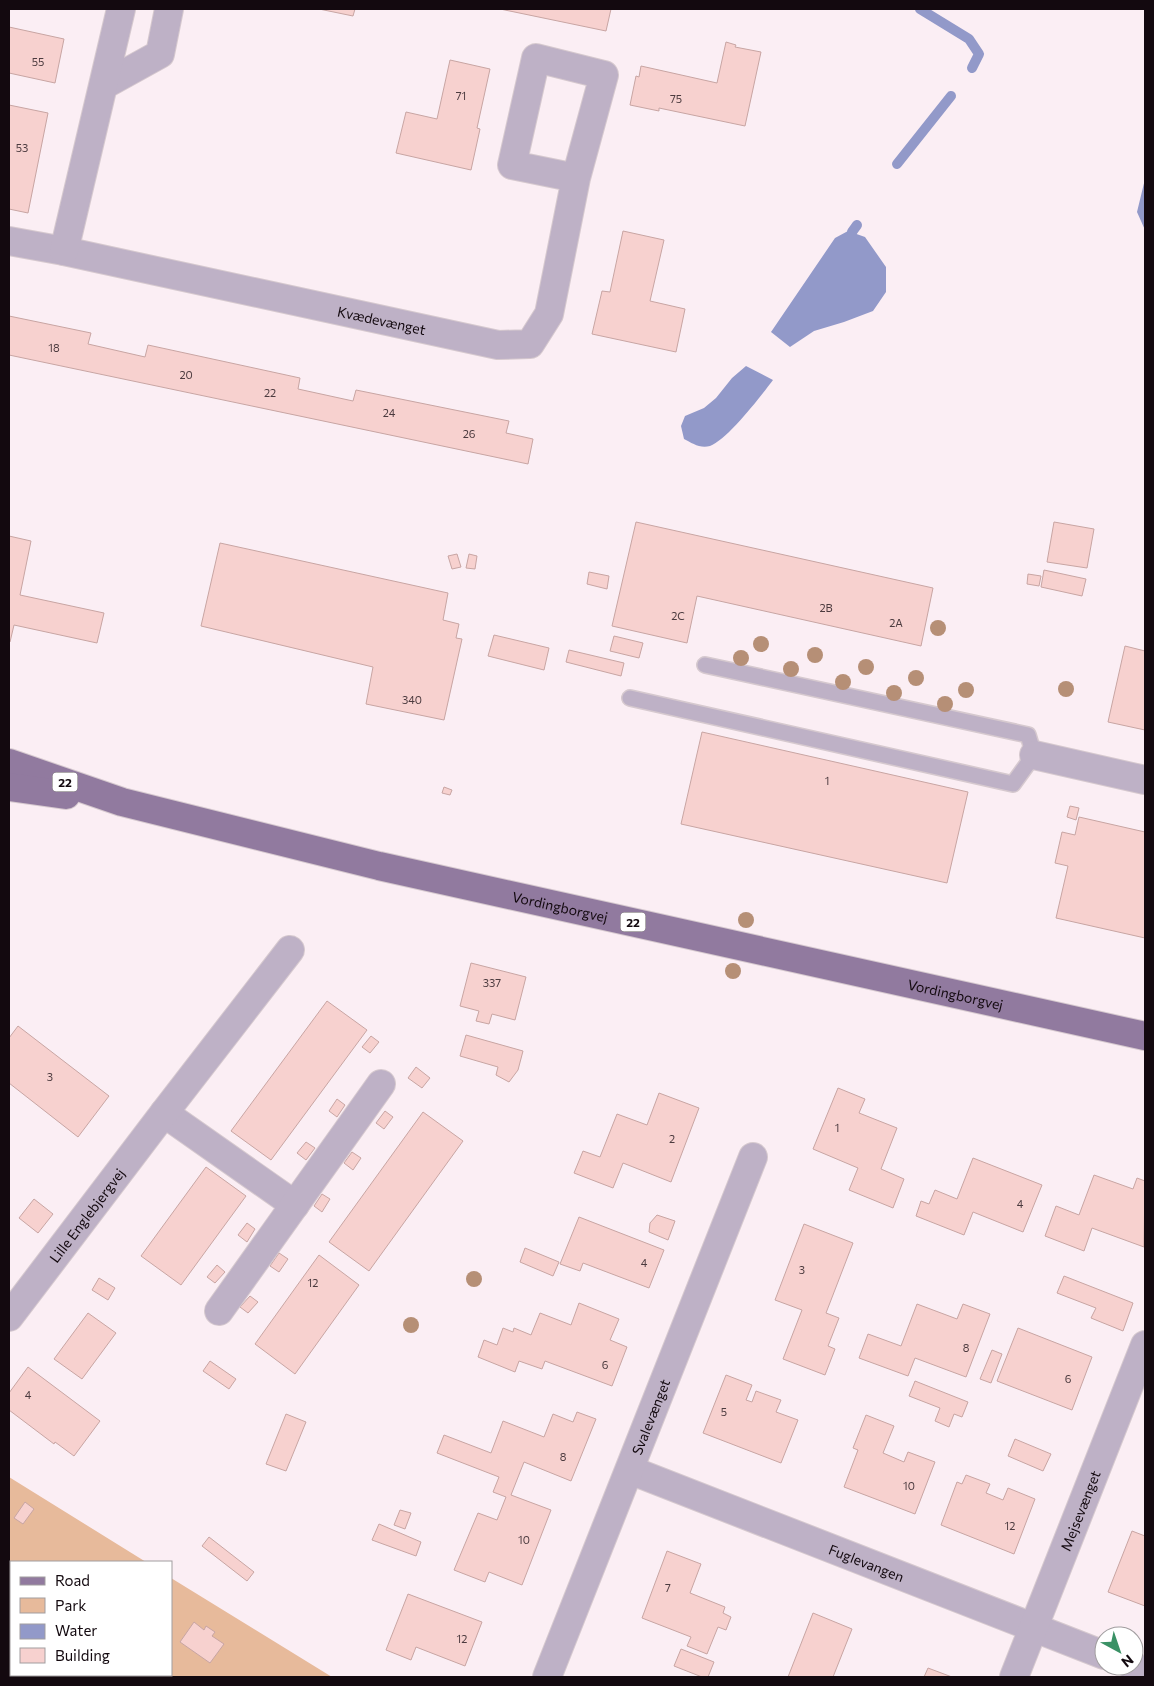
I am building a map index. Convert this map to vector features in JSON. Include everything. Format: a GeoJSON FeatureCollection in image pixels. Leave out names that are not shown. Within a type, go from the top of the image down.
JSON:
{"type":"FeatureCollection","features":[{"type":"Feature","properties":{"kind":"main road","name":"Vordingborgvej"},"geometry":{"type":"LineString","coordinates":[[9,763],[122,802],[379,866],[1145,1036]]}},
{"type":"Feature","properties":{"kind":"main road","name":"Vordingborgvej"},"geometry":{"type":"LineString","coordinates":[[9,788],[122,802]]}},
{"type":"Feature","properties":{"kind":"street"},"geometry":{"type":"LineString","coordinates":[[64,251],[121,9]]}},
{"type":"Feature","properties":{"kind":"street"},"geometry":{"type":"LineString","coordinates":[[104,85],[160,54],[169,9]]}},
{"type":"Feature","properties":{"kind":"street","name":"Kvædevænget"},"geometry":{"type":"LineString","coordinates":[[9,241],[64,251],[498,345],[530,344],[549,314],[576,178],[604,75],[536,58],[512,165],[576,178]]}},
{"type":"Feature","properties":{"kind":"street"},"geometry":{"type":"LineString","coordinates":[[1034,755],[1145,780]]}},
{"type":"Feature","properties":{"kind":"street","name":"Lille Englebjergvej"},"geometry":{"type":"LineString","coordinates":[[9,1317],[290,950]]}},
{"type":"Feature","properties":{"kind":"street"},"geometry":{"type":"LineString","coordinates":[[219,1311],[380,1084]]}},
{"type":"Feature","properties":{"kind":"street"},"geometry":{"type":"LineString","coordinates":[[164,1113],[295,1206]]}},
{"type":"Feature","properties":{"kind":"street","name":"Svalevænget"},"geometry":{"type":"LineString","coordinates":[[547,1677],[753,1157]]}},
{"type":"Feature","properties":{"kind":"street","name":"Mejsevænget"},"geometry":{"type":"LineString","coordinates":[[1014,1677],[1145,1344]]}},
{"type":"Feature","properties":{"kind":"street","name":"Fuglevangen"},"geometry":{"type":"LineString","coordinates":[[630,1470],[1094,1651]]}},
{"type":"Feature","properties":{"kind":"lane"},"geometry":{"type":"LineString","coordinates":[[630,698],[1013,784],[1034,755],[1028,735],[705,665]]}},
{"type":"Feature","properties":{"kind":"green space"},"geometry":{"type":"Polygon","coordinates":[[[9,1477],[144,1561],[10,1561],[10,1676],[172,1676],[172,1579],[332,1677],[9,1677],[9,1477]]]}},
{"type":"Feature","properties":{"kind":"water"},"geometry":{"type":"Polygon","coordinates":[[[1145,179],[1145,230],[1137,212],[1145,179]]]}},
{"type":"Feature","properties":{"kind":"water"},"geometry":{"type":"Polygon","coordinates":[[[848,231],[865,237],[886,267],[886,292],[873,311],[814,331],[790,347],[771,332],[835,238],[848,231]]]}},
{"type":"Feature","properties":{"kind":"water"},"geometry":{"type":"Polygon","coordinates":[[[746,366],[773,380],[752,406],[734,427],[710,446],[699,446],[684,439],[681,426],[685,416],[704,408],[746,366]]]}},
{"type":"Feature","properties":{"kind":"building"},"geometry":{"type":"Polygon","coordinates":[[[319,9],[355,9],[353,16],[319,9]]]}},
{"type":"Feature","properties":{"kind":"building"},"geometry":{"type":"Polygon","coordinates":[[[500,9],[611,9],[606,31],[500,9]]]}},
{"type":"Feature","properties":{"kind":"building"},"geometry":{"type":"Polygon","coordinates":[[[9,27],[64,39],[55,83],[9,73],[9,27]]]}},
{"type":"Feature","properties":{"kind":"building"},"geometry":{"type":"Polygon","coordinates":[[[726,42],[736,45],[735,47],[761,52],[745,126],[659,108],[659,111],[630,105],[636,76],[639,77],[641,66],[717,83],[726,42]]]}},
{"type":"Feature","properties":{"kind":"building"},"geometry":{"type":"Polygon","coordinates":[[[450,60],[490,69],[477,128],[480,129],[471,170],[396,153],[406,112],[437,119],[450,60]]]}},
{"type":"Feature","properties":{"kind":"building"},"geometry":{"type":"Polygon","coordinates":[[[9,105],[48,113],[28,213],[9,209],[9,105]]]}},
{"type":"Feature","properties":{"kind":"building"},"geometry":{"type":"Polygon","coordinates":[[[623,231],[664,240],[650,301],[685,309],[676,352],[592,334],[602,291],[610,292],[623,231]]]}},
{"type":"Feature","properties":{"kind":"building"},"geometry":{"type":"Polygon","coordinates":[[[9,316],[91,333],[88,344],[145,357],[148,345],[300,378],[298,389],[353,401],[356,390],[509,421],[506,433],[533,439],[528,464],[9,355],[9,316]]]}},
{"type":"Feature","properties":{"kind":"building"},"geometry":{"type":"Polygon","coordinates":[[[636,522],[933,588],[921,646],[697,596],[687,643],[612,626],[636,522]]]}},
{"type":"Feature","properties":{"kind":"building"},"geometry":{"type":"Polygon","coordinates":[[[1054,522],[1094,529],[1087,568],[1047,562],[1054,522]]]}},
{"type":"Feature","properties":{"kind":"building"},"geometry":{"type":"Polygon","coordinates":[[[9,536],[31,541],[20,595],[104,613],[97,643],[14,625],[9,642],[9,536]]]}},
{"type":"Feature","properties":{"kind":"building"},"geometry":{"type":"Polygon","coordinates":[[[220,543],[448,593],[443,620],[459,624],[456,638],[462,639],[444,720],[366,704],[373,667],[201,626],[220,543]]]}},
{"type":"Feature","properties":{"kind":"building"},"geometry":{"type":"Polygon","coordinates":[[[457,554],[461,567],[452,569],[448,556],[457,554]]]}},
{"type":"Feature","properties":{"kind":"building"},"geometry":{"type":"Polygon","coordinates":[[[469,554],[477,556],[475,569],[466,568],[469,554]]]}},
{"type":"Feature","properties":{"kind":"building"},"geometry":{"type":"Polygon","coordinates":[[[1044,570],[1086,579],[1082,596],[1041,587],[1044,570]]]}},
{"type":"Feature","properties":{"kind":"building"},"geometry":{"type":"Polygon","coordinates":[[[589,572],[609,576],[607,589],[587,584],[589,572]]]}},
{"type":"Feature","properties":{"kind":"building"},"geometry":{"type":"Polygon","coordinates":[[[1028,574],[1041,576],[1039,586],[1027,584],[1028,574]]]}},
{"type":"Feature","properties":{"kind":"building"},"geometry":{"type":"Polygon","coordinates":[[[494,635],[549,648],[544,670],[488,656],[494,635]]]}},
{"type":"Feature","properties":{"kind":"building"},"geometry":{"type":"Polygon","coordinates":[[[614,636],[643,643],[639,658],[610,651],[614,636]]]}},
{"type":"Feature","properties":{"kind":"building"},"geometry":{"type":"Polygon","coordinates":[[[1125,646],[1145,651],[1145,730],[1108,722],[1125,646]]]}},
{"type":"Feature","properties":{"kind":"building"},"geometry":{"type":"Polygon","coordinates":[[[569,650],[624,663],[621,676],[566,662],[569,650]]]}},
{"type":"Feature","properties":{"kind":"building"},"geometry":{"type":"Polygon","coordinates":[[[702,732],[968,792],[947,883],[681,824],[702,732]]]}},
{"type":"Feature","properties":{"kind":"building"},"geometry":{"type":"Polygon","coordinates":[[[444,787],[452,790],[450,795],[442,793],[444,787]]]}},
{"type":"Feature","properties":{"kind":"building"},"geometry":{"type":"Polygon","coordinates":[[[1070,806],[1079,808],[1076,820],[1067,817],[1070,806]]]}},
{"type":"Feature","properties":{"kind":"building"},"geometry":{"type":"Polygon","coordinates":[[[1079,817],[1145,832],[1145,938],[1056,918],[1068,866],[1055,863],[1062,832],[1075,835],[1079,817]]]}},
{"type":"Feature","properties":{"kind":"building"},"geometry":{"type":"Polygon","coordinates":[[[471,963],[526,977],[515,1020],[492,1014],[489,1024],[476,1021],[479,1011],[460,1006],[471,963]]]}},
{"type":"Feature","properties":{"kind":"building"},"geometry":{"type":"Polygon","coordinates":[[[327,1001],[367,1030],[271,1160],[231,1131],[327,1001]]]}},
{"type":"Feature","properties":{"kind":"building"},"geometry":{"type":"Polygon","coordinates":[[[18,1026],[109,1096],[78,1137],[9,1083],[9,1038],[18,1026]]]}},
{"type":"Feature","properties":{"kind":"building"},"geometry":{"type":"Polygon","coordinates":[[[466,1035],[523,1051],[518,1070],[509,1082],[496,1075],[498,1067],[460,1056],[466,1035]]]}},
{"type":"Feature","properties":{"kind":"building"},"geometry":{"type":"Polygon","coordinates":[[[371,1036],[379,1042],[370,1053],[362,1047],[371,1036]]]}},
{"type":"Feature","properties":{"kind":"building"},"geometry":{"type":"Polygon","coordinates":[[[416,1067],[430,1078],[422,1088],[408,1078],[416,1067]]]}},
{"type":"Feature","properties":{"kind":"building"},"geometry":{"type":"Polygon","coordinates":[[[838,1088],[865,1099],[859,1113],[897,1128],[881,1169],[904,1179],[893,1208],[849,1190],[858,1168],[813,1149],[838,1088]]]}},
{"type":"Feature","properties":{"kind":"building"},"geometry":{"type":"Polygon","coordinates":[[[659,1093],[699,1108],[671,1182],[623,1163],[613,1188],[574,1173],[583,1151],[600,1157],[617,1114],[647,1125],[659,1093]]]}},
{"type":"Feature","properties":{"kind":"building"},"geometry":{"type":"Polygon","coordinates":[[[337,1099],[345,1105],[337,1117],[329,1111],[337,1099]]]}},
{"type":"Feature","properties":{"kind":"building"},"geometry":{"type":"Polygon","coordinates":[[[385,1111],[393,1117],[384,1129],[376,1123],[385,1111]]]}},
{"type":"Feature","properties":{"kind":"building"},"geometry":{"type":"Polygon","coordinates":[[[423,1112],[463,1141],[369,1271],[329,1242],[423,1112]]]}},
{"type":"Feature","properties":{"kind":"building"},"geometry":{"type":"Polygon","coordinates":[[[306,1142],[315,1148],[306,1160],[297,1153],[306,1142]]]}},
{"type":"Feature","properties":{"kind":"building"},"geometry":{"type":"Polygon","coordinates":[[[352,1152],[361,1158],[353,1170],[344,1163],[352,1152]]]}},
{"type":"Feature","properties":{"kind":"building"},"geometry":{"type":"Polygon","coordinates":[[[973,1158],[1042,1185],[1023,1232],[973,1212],[964,1235],[916,1216],[921,1201],[929,1204],[935,1190],[957,1199],[973,1158]]]}},
{"type":"Feature","properties":{"kind":"building"},"geometry":{"type":"Polygon","coordinates":[[[206,1167],[246,1196],[181,1285],[141,1256],[206,1167]]]}},
{"type":"Feature","properties":{"kind":"building"},"geometry":{"type":"Polygon","coordinates":[[[1094,1175],[1133,1189],[1137,1178],[1145,1181],[1144,1247],[1092,1228],[1084,1251],[1045,1236],[1056,1206],[1079,1215],[1094,1175]]]}},
{"type":"Feature","properties":{"kind":"building"},"geometry":{"type":"Polygon","coordinates":[[[322,1194],[330,1199],[322,1212],[314,1206],[322,1194]]]}},
{"type":"Feature","properties":{"kind":"building"},"geometry":{"type":"Polygon","coordinates":[[[34,1199],[53,1214],[38,1233],[19,1218],[34,1199]]]}},
{"type":"Feature","properties":{"kind":"building"},"geometry":{"type":"Polygon","coordinates":[[[657,1215],[675,1221],[668,1240],[649,1232],[650,1223],[657,1215]]]}},
{"type":"Feature","properties":{"kind":"building"},"geometry":{"type":"Polygon","coordinates":[[[579,1217],[664,1250],[649,1288],[583,1263],[580,1271],[560,1264],[579,1217]]]}},
{"type":"Feature","properties":{"kind":"building"},"geometry":{"type":"Polygon","coordinates":[[[247,1223],[255,1229],[247,1242],[238,1235],[247,1223]]]}},
{"type":"Feature","properties":{"kind":"building"},"geometry":{"type":"Polygon","coordinates":[[[804,1224],[853,1243],[826,1313],[839,1318],[828,1346],[835,1349],[825,1375],[783,1359],[802,1310],[775,1300],[804,1224]]]}},
{"type":"Feature","properties":{"kind":"building"},"geometry":{"type":"Polygon","coordinates":[[[525,1248],[559,1262],[553,1276],[520,1262],[525,1248]]]}},
{"type":"Feature","properties":{"kind":"building"},"geometry":{"type":"Polygon","coordinates":[[[279,1253],[288,1259],[279,1272],[270,1266],[279,1253]]]}},
{"type":"Feature","properties":{"kind":"building"},"geometry":{"type":"Polygon","coordinates":[[[319,1255],[359,1285],[295,1374],[255,1344],[319,1255]]]}},
{"type":"Feature","properties":{"kind":"building"},"geometry":{"type":"Polygon","coordinates":[[[217,1265],[225,1272],[215,1283],[207,1277],[217,1265]]]}},
{"type":"Feature","properties":{"kind":"building"},"geometry":{"type":"Polygon","coordinates":[[[1064,1276],[1133,1303],[1123,1331],[1091,1318],[1096,1308],[1057,1293],[1064,1276]]]}},
{"type":"Feature","properties":{"kind":"building"},"geometry":{"type":"Polygon","coordinates":[[[99,1278],[115,1288],[108,1300],[92,1290],[99,1278]]]}},
{"type":"Feature","properties":{"kind":"building"},"geometry":{"type":"Polygon","coordinates":[[[250,1296],[258,1302],[248,1313],[240,1307],[250,1296]]]}},
{"type":"Feature","properties":{"kind":"building"},"geometry":{"type":"Polygon","coordinates":[[[579,1303],[619,1319],[610,1340],[627,1347],[612,1386],[545,1361],[542,1369],[519,1361],[515,1372],[478,1357],[484,1340],[497,1345],[503,1328],[513,1332],[514,1328],[531,1335],[540,1313],[571,1325],[579,1303]]]}},
{"type":"Feature","properties":{"kind":"building"},"geometry":{"type":"Polygon","coordinates":[[[917,1304],[957,1319],[963,1304],[990,1314],[966,1377],[915,1358],[908,1376],[859,1358],[868,1334],[901,1346],[917,1304]]]}},
{"type":"Feature","properties":{"kind":"building"},"geometry":{"type":"Polygon","coordinates":[[[88,1313],[116,1333],[82,1379],[54,1359],[88,1313]]]}},
{"type":"Feature","properties":{"kind":"building"},"geometry":{"type":"Polygon","coordinates":[[[1018,1328],[1092,1357],[1072,1410],[997,1381],[1018,1328]]]}},
{"type":"Feature","properties":{"kind":"building"},"geometry":{"type":"Polygon","coordinates":[[[992,1350],[1002,1354],[991,1383],[980,1379],[992,1350]]]}},
{"type":"Feature","properties":{"kind":"building"},"geometry":{"type":"Polygon","coordinates":[[[210,1361],[236,1379],[229,1389],[203,1371],[210,1361]]]}},
{"type":"Feature","properties":{"kind":"building"},"geometry":{"type":"Polygon","coordinates":[[[28,1367],[100,1421],[74,1456],[55,1442],[54,1444],[9,1410],[9,1393],[28,1367]]]}},
{"type":"Feature","properties":{"kind":"building"},"geometry":{"type":"Polygon","coordinates":[[[726,1375],[752,1385],[746,1400],[752,1402],[756,1391],[781,1400],[776,1412],[798,1420],[781,1463],[703,1433],[726,1375]]]}},
{"type":"Feature","properties":{"kind":"building"},"geometry":{"type":"Polygon","coordinates":[[[915,1381],[968,1402],[962,1417],[954,1414],[949,1427],[935,1421],[940,1408],[909,1396],[915,1381]]]}},
{"type":"Feature","properties":{"kind":"building"},"geometry":{"type":"Polygon","coordinates":[[[577,1412],[596,1419],[571,1481],[524,1462],[511,1495],[551,1510],[522,1585],[489,1572],[485,1582],[454,1570],[478,1513],[497,1520],[506,1497],[493,1492],[499,1477],[437,1453],[444,1435],[491,1453],[503,1421],[544,1437],[553,1414],[573,1422],[577,1412]]]}},
{"type":"Feature","properties":{"kind":"building"},"geometry":{"type":"Polygon","coordinates":[[[286,1414],[306,1422],[286,1471],[266,1464],[286,1414]]]}},
{"type":"Feature","properties":{"kind":"building"},"geometry":{"type":"Polygon","coordinates":[[[866,1415],[894,1426],[883,1453],[904,1462],[908,1452],[935,1462],[915,1514],[844,1487],[858,1450],[853,1448],[866,1415]]]}},
{"type":"Feature","properties":{"kind":"building"},"geometry":{"type":"Polygon","coordinates":[[[1015,1439],[1051,1454],[1043,1471],[1008,1456],[1015,1439]]]}},
{"type":"Feature","properties":{"kind":"building"},"geometry":{"type":"Polygon","coordinates":[[[966,1475],[990,1484],[986,1493],[1003,1500],[1008,1488],[1035,1499],[1014,1554],[941,1525],[957,1482],[962,1484],[966,1475]]]}},
{"type":"Feature","properties":{"kind":"building"},"geometry":{"type":"Polygon","coordinates":[[[25,1502],[34,1509],[23,1524],[14,1518],[25,1502]]]}},
{"type":"Feature","properties":{"kind":"building"},"geometry":{"type":"Polygon","coordinates":[[[400,1510],[411,1513],[405,1529],[394,1525],[400,1510]]]}},
{"type":"Feature","properties":{"kind":"building"},"geometry":{"type":"Polygon","coordinates":[[[379,1524],[421,1542],[416,1556],[372,1540],[379,1524]]]}},
{"type":"Feature","properties":{"kind":"building"},"geometry":{"type":"Polygon","coordinates":[[[1132,1531],[1145,1536],[1145,1606],[1108,1592],[1132,1531]]]}},
{"type":"Feature","properties":{"kind":"building"},"geometry":{"type":"Polygon","coordinates":[[[209,1537],[254,1572],[247,1581],[202,1546],[209,1537]]]}},
{"type":"Feature","properties":{"kind":"building"},"geometry":{"type":"Polygon","coordinates":[[[667,1551],[701,1564],[690,1593],[725,1607],[723,1613],[731,1617],[726,1630],[718,1627],[707,1654],[687,1646],[691,1637],[642,1618],[667,1551]]]}},
{"type":"Feature","properties":{"kind":"building"},"geometry":{"type":"Polygon","coordinates":[[[408,1594],[482,1622],[465,1666],[416,1647],[411,1660],[386,1650],[408,1594]]]}},
{"type":"Feature","properties":{"kind":"building"},"geometry":{"type":"Polygon","coordinates":[[[813,1613],[852,1629],[833,1677],[788,1677],[813,1613]]]}},
{"type":"Feature","properties":{"kind":"building"},"geometry":{"type":"Polygon","coordinates":[[[194,1622],[204,1630],[206,1626],[215,1632],[212,1636],[224,1644],[210,1663],[180,1642],[194,1622]]]}},
{"type":"Feature","properties":{"kind":"building"},"geometry":{"type":"Polygon","coordinates":[[[681,1649],[714,1662],[708,1677],[702,1677],[674,1666],[681,1649]]]}},
{"type":"Feature","properties":{"kind":"building"},"geometry":{"type":"Polygon","coordinates":[[[928,1668],[952,1677],[924,1677],[928,1668]]]}},
{"type":"Feature","properties":{"kind":"waterway"},"geometry":{"type":"LineString","coordinates":[[920,9],[969,39],[979,54],[972,68]]}},
{"type":"Feature","properties":{"kind":"waterway"},"geometry":{"type":"LineString","coordinates":[[897,164],[951,96]]}},
{"type":"Feature","properties":{"kind":"waterway"},"geometry":{"type":"LineString","coordinates":[[852,232],[857,225]]}}]}
